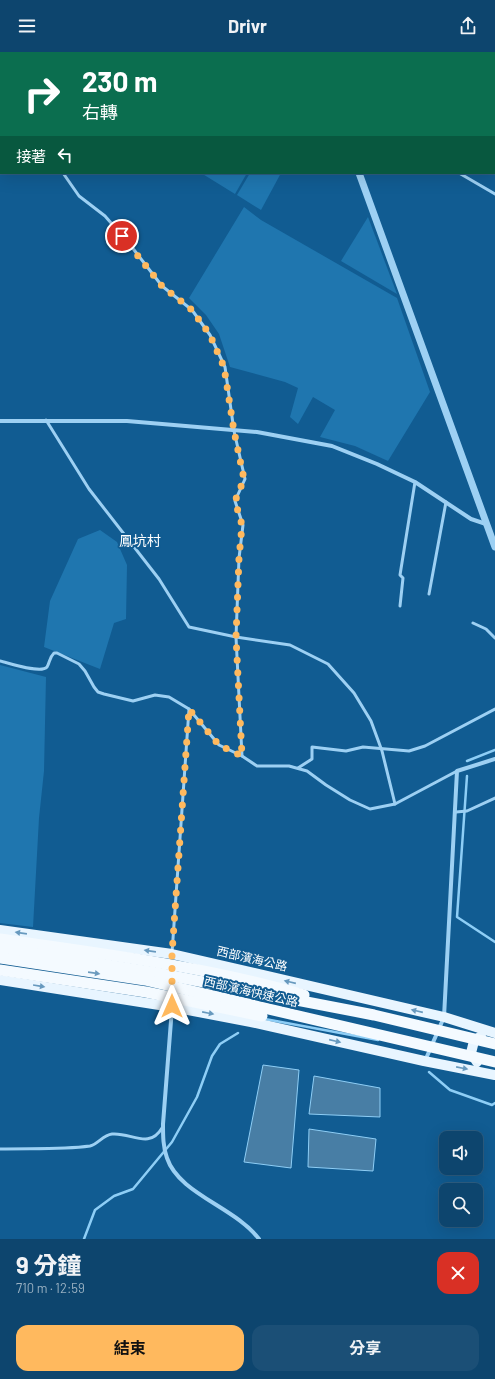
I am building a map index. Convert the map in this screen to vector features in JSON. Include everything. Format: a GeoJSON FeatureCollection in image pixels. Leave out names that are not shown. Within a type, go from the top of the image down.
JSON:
{"type":"FeatureCollection","features":[{"type":"Feature","properties":{"kind":"highway"},"geometry":{"type":"LineString","coordinates":[[0,939],[163,962],[278,988],[374,1015]]}},
{"type":"Feature","properties":{"kind":"highway","name":"西部濱海快速公路"},"geometry":{"type":"LineString","coordinates":[[0,948],[157,973],[374,1015],[495,1044]]}},
{"type":"Feature","properties":{"kind":"highway","name":"西部濱海快速公路"},"geometry":{"type":"LineString","coordinates":[[0,958],[145,980],[495,1062]]}},
{"type":"Feature","properties":{"kind":"highway"},"geometry":{"type":"LineString","coordinates":[[0,970],[146,992],[396,1040]]}},
{"type":"Feature","properties":{"kind":"main road","name":"西部濱海公路"},"geometry":{"type":"LineString","coordinates":[[0,930],[172,954],[444,1018],[495,1033]]}},
{"type":"Feature","properties":{"kind":"main road"},"geometry":{"type":"LineString","coordinates":[[0,980],[172,1006],[252,1022],[424,1061],[494,1074]]}},
{"type":"Feature","properties":{"kind":"main road"},"geometry":{"type":"LineString","coordinates":[[494,1074],[476,1062],[471,1053],[474,1041],[481,1036],[495,1033]]}},
{"type":"Feature","properties":{"kind":"street"},"geometry":{"type":"LineString","coordinates":[[359,174],[495,546]]}},
{"type":"Feature","properties":{"kind":"street"},"geometry":{"type":"LineString","coordinates":[[0,421],[127,420],[257,432],[332,446],[416,482],[471,518],[487,524]]}},
{"type":"Feature","properties":{"kind":"street"},"geometry":{"type":"LineString","coordinates":[[424,1061],[444,1018],[458,771],[495,759]]}},
{"type":"Feature","properties":{"kind":"street"},"geometry":{"type":"LineString","coordinates":[[172,954],[172,1006],[163,1124],[166,1155],[176,1175],[191,1188],[244,1223],[259,1239]]}},
{"type":"Feature","properties":{"kind":"lane"},"geometry":{"type":"LineString","coordinates":[[64,174],[79,196],[105,216],[131,246],[162,286],[192,310],[210,335],[224,367],[234,431],[244,479],[235,501],[242,525],[239,558],[236,637],[242,756]]}},
{"type":"Feature","properties":{"kind":"lane"},"geometry":{"type":"LineString","coordinates":[[461,174],[495,194]]}},
{"type":"Feature","properties":{"kind":"lane"},"geometry":{"type":"LineString","coordinates":[[46,420],[89,489],[158,579],[189,627],[236,637],[290,645],[328,664],[354,693],[371,721],[381,748],[394,804]]}},
{"type":"Feature","properties":{"kind":"lane"},"geometry":{"type":"LineString","coordinates":[[400,606],[403,578],[400,575],[416,482]]}},
{"type":"Feature","properties":{"kind":"lane"},"geometry":{"type":"LineString","coordinates":[[429,594],[446,502]]}},
{"type":"Feature","properties":{"kind":"lane"},"geometry":{"type":"LineString","coordinates":[[473,623],[486,630],[495,638]]}},
{"type":"Feature","properties":{"kind":"lane"},"geometry":{"type":"LineString","coordinates":[[0,661],[38,670],[45,669],[50,657],[54,653],[57,653],[79,664],[98,692],[133,701],[155,696],[163,696],[189,709],[219,745],[242,756],[257,766],[289,766],[307,770],[326,785],[350,800],[370,809],[394,804],[458,771]]}},
{"type":"Feature","properties":{"kind":"lane"},"geometry":{"type":"LineString","coordinates":[[172,954],[189,709]]}},
{"type":"Feature","properties":{"kind":"lane"},"geometry":{"type":"LineString","coordinates":[[298,768],[312,759],[312,747],[346,751],[362,747],[409,751],[425,746],[495,709]]}},
{"type":"Feature","properties":{"kind":"lane"},"geometry":{"type":"LineString","coordinates":[[456,812],[467,811],[495,798]]}},
{"type":"Feature","properties":{"kind":"lane"},"geometry":{"type":"LineString","coordinates":[[0,1149],[73,1148],[93,1145],[111,1134],[147,1140],[157,1135],[162,1129],[163,1124]]}},
{"type":"Feature","properties":{"kind":"shaded area"},"geometry":{"type":"Polygon","coordinates":[[[203,174],[246,174],[235,194],[203,174]]]}},
{"type":"Feature","properties":{"kind":"shaded area"},"geometry":{"type":"Polygon","coordinates":[[[249,174],[280,174],[261,210],[237,195],[249,174]]]}},
{"type":"Feature","properties":{"kind":"shaded area"},"geometry":{"type":"Polygon","coordinates":[[[244,207],[261,220],[397,298],[430,392],[388,461],[355,446],[320,437],[335,410],[313,397],[298,424],[290,417],[298,388],[285,382],[230,367],[219,334],[206,315],[189,298],[244,207]]]}},
{"type":"Feature","properties":{"kind":"shaded area"},"geometry":{"type":"Polygon","coordinates":[[[368,217],[397,294],[341,261],[368,217]]]}},
{"type":"Feature","properties":{"kind":"shaded area"},"geometry":{"type":"Polygon","coordinates":[[[100,530],[117,542],[127,565],[126,619],[114,623],[100,669],[44,647],[50,601],[78,539],[100,530]]]}},
{"type":"Feature","properties":{"kind":"shaded area"},"geometry":{"type":"Polygon","coordinates":[[[0,665],[46,677],[44,771],[39,818],[33,927],[0,923],[0,665]]]}},
{"type":"Feature","properties":{"kind":"shaded area"},"geometry":{"type":"Polygon","coordinates":[[[263,1065],[299,1070],[291,1168],[244,1162],[263,1065]]]}},
{"type":"Feature","properties":{"kind":"shaded area"},"geometry":{"type":"Polygon","coordinates":[[[314,1076],[380,1088],[380,1117],[309,1114],[314,1076]]]}},
{"type":"Feature","properties":{"kind":"shaded area"},"geometry":{"type":"Polygon","coordinates":[[[309,1129],[376,1139],[373,1171],[308,1167],[309,1129]]]}},
{"type":"Feature","properties":{"kind":"waterway"},"geometry":{"type":"LineString","coordinates":[[467,761],[495,750]]}},
{"type":"Feature","properties":{"kind":"waterway"},"geometry":{"type":"LineString","coordinates":[[467,776],[457,917],[495,942]]}},
{"type":"Feature","properties":{"kind":"waterway"},"geometry":{"type":"LineString","coordinates":[[265,1019],[378,1040]]}},
{"type":"Feature","properties":{"kind":"waterway"},"geometry":{"type":"LineString","coordinates":[[84,1239],[95,1210],[114,1196],[133,1189],[172,1142],[197,1097],[212,1056],[220,1044],[238,1033]]}},
{"type":"Feature","properties":{"kind":"waterway"},"geometry":{"type":"LineString","coordinates":[[429,1072],[450,1090],[492,1105],[495,1103]]}},
{"type":"Feature","properties":{"kind":"district","name":"鳳坑村"},"geometry":{"type":"Point","coordinates":[140,541]}},
{"type":"Feature","properties":{"kind":"route"},"geometry":{"type":"LineString","coordinates":[[122,236],[162,286],[192,310],[210,335],[224,367],[234,431],[244,479],[235,501],[242,525],[239,558],[236,637],[242,756],[219,745],[189,709],[172,954],[172,1006]]}}]}
